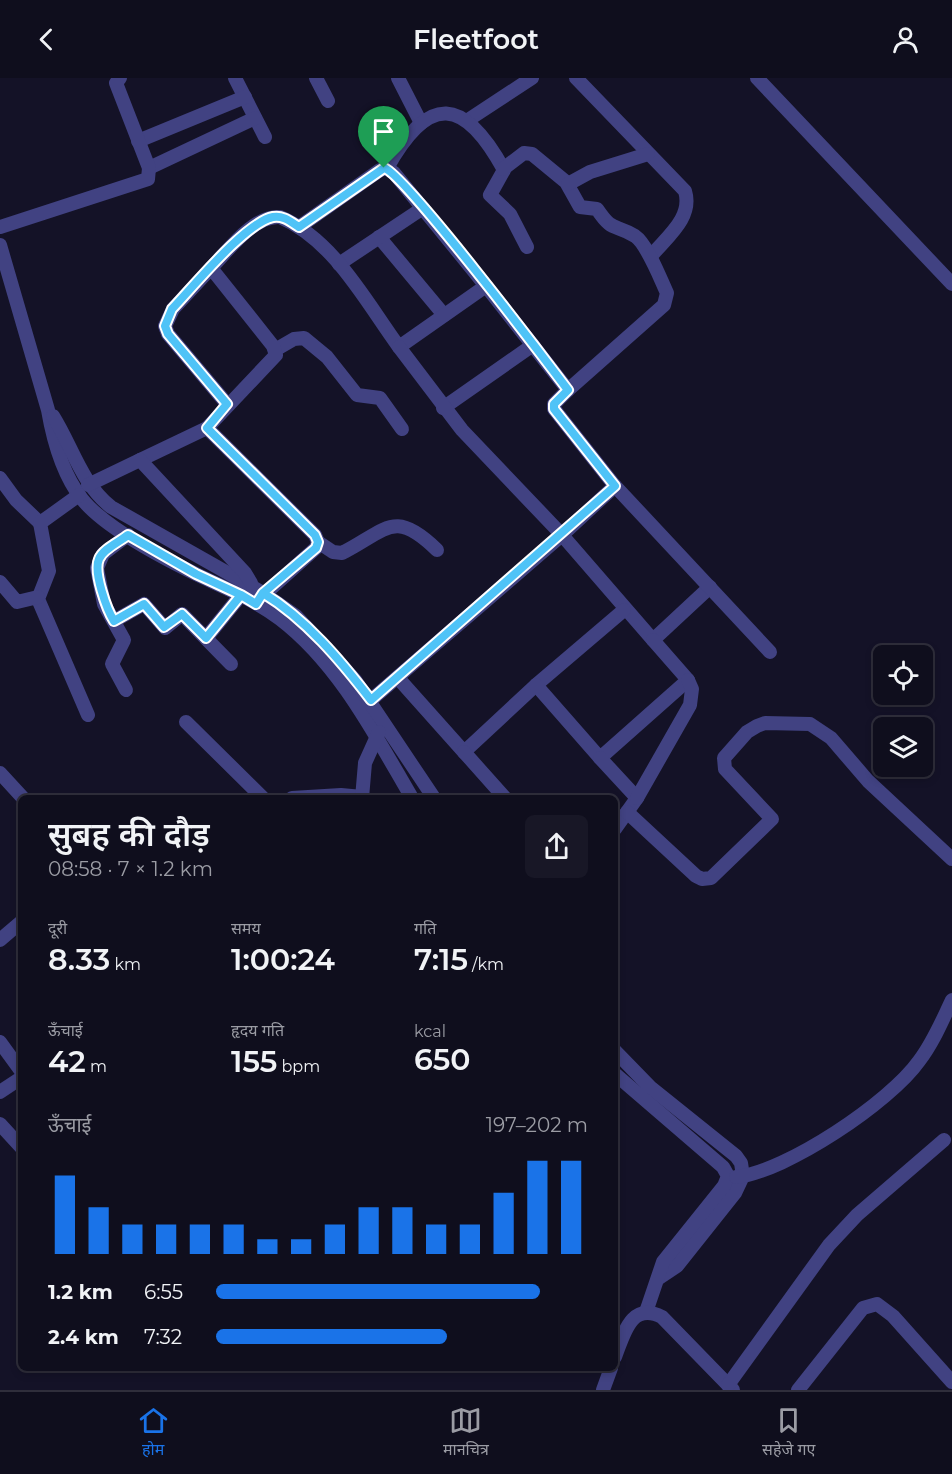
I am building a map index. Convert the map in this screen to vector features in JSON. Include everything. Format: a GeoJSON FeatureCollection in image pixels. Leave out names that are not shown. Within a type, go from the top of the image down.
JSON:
{"type":"FeatureCollection","features":[{"type":"Feature","properties":{"kind":"street"},"geometry":{"type":"LineString","coordinates":[[0,227],[145,181],[150,176],[149,168],[116,83],[120,78]]}},
{"type":"Feature","properties":{"kind":"street"},"geometry":{"type":"LineString","coordinates":[[235,78],[265,137]]}},
{"type":"Feature","properties":{"kind":"street"},"geometry":{"type":"LineString","coordinates":[[316,78],[328,101]]}},
{"type":"Feature","properties":{"kind":"street"},"geometry":{"type":"LineString","coordinates":[[468,120],[532,78]]}},
{"type":"Feature","properties":{"kind":"street"},"geometry":{"type":"LineString","coordinates":[[576,78],[648,154],[680,184],[688,202],[685,216],[652,255]]}},
{"type":"Feature","properties":{"kind":"street"},"geometry":{"type":"LineString","coordinates":[[757,78],[952,284]]}},
{"type":"Feature","properties":{"kind":"street"},"geometry":{"type":"LineString","coordinates":[[401,84],[421,123]]}},
{"type":"Feature","properties":{"kind":"street"},"geometry":{"type":"LineString","coordinates":[[138,141],[245,97]]}},
{"type":"Feature","properties":{"kind":"street"},"geometry":{"type":"LineString","coordinates":[[299,227],[380,170],[387,168],[399,146],[421,123],[434,116],[450,112],[468,120],[503,169],[502,178],[491,190],[490,195],[510,214],[527,247]]}},
{"type":"Feature","properties":{"kind":"street"},"geometry":{"type":"LineString","coordinates":[[149,168],[255,118]]}},
{"type":"Feature","properties":{"kind":"street"},"geometry":{"type":"LineString","coordinates":[[503,169],[524,153],[530,152],[568,184],[580,207],[597,209],[608,225],[636,236],[652,255],[655,271],[667,293],[666,302],[568,390],[554,404],[554,409],[615,486],[770,652]]}},
{"type":"Feature","properties":{"kind":"street"},"geometry":{"type":"LineString","coordinates":[[568,184],[590,172],[648,154]]}},
{"type":"Feature","properties":{"kind":"street"},"geometry":{"type":"LineString","coordinates":[[387,168],[423,208],[568,390]]}},
{"type":"Feature","properties":{"kind":"street"},"geometry":{"type":"LineString","coordinates":[[339,264],[423,208]]}},
{"type":"Feature","properties":{"kind":"street"},"geometry":{"type":"LineString","coordinates":[[227,404],[168,334],[165,326],[172,309],[251,229],[267,219],[280,216],[299,227],[339,264],[443,408],[484,455],[562,535],[624,610],[688,680],[692,689],[690,705],[637,798],[634,818]]}},
{"type":"Feature","properties":{"kind":"street"},"geometry":{"type":"LineString","coordinates":[[379,237],[444,315]]}},
{"type":"Feature","properties":{"kind":"street"},"geometry":{"type":"LineString","coordinates":[[0,245],[48,410],[62,431],[94,511],[128,535],[196,574],[254,595],[293,630],[324,662],[376,736],[410,795]]}},
{"type":"Feature","properties":{"kind":"street"},"geometry":{"type":"LineString","coordinates":[[40,524],[84,490],[207,428],[227,404],[274,360],[275,350],[211,268]]}},
{"type":"Feature","properties":{"kind":"street"},"geometry":{"type":"LineString","coordinates":[[399,347],[486,286]]}},
{"type":"Feature","properties":{"kind":"street"},"geometry":{"type":"LineString","coordinates":[[275,350],[298,337],[304,338],[327,357],[357,395],[380,398],[402,429]]}},
{"type":"Feature","properties":{"kind":"street"},"geometry":{"type":"LineString","coordinates":[[443,408],[533,345]]}},
{"type":"Feature","properties":{"kind":"street"},"geometry":{"type":"LineString","coordinates":[[207,428],[318,542],[333,552],[342,553],[388,527],[399,524],[414,530],[437,550]]}},
{"type":"Feature","properties":{"kind":"street"},"geometry":{"type":"LineString","coordinates":[[140,460],[245,573],[254,595]]}},
{"type":"Feature","properties":{"kind":"street"},"geometry":{"type":"LineString","coordinates":[[0,478],[16,500],[40,524],[48,571],[38,603],[88,715]]}},
{"type":"Feature","properties":{"kind":"street"},"geometry":{"type":"LineString","coordinates":[[371,700],[562,535],[615,486]]}},
{"type":"Feature","properties":{"kind":"street"},"geometry":{"type":"LineString","coordinates":[[84,490],[254,595],[296,616],[371,700],[432,795]]}},
{"type":"Feature","properties":{"kind":"street"},"geometry":{"type":"LineString","coordinates":[[126,690],[112,664],[124,640],[103,599],[98,563],[103,554],[128,535]]}},
{"type":"Feature","properties":{"kind":"street"},"geometry":{"type":"LineString","coordinates":[[206,638],[254,595],[316,548],[318,542]]}},
{"type":"Feature","properties":{"kind":"street"},"geometry":{"type":"LineString","coordinates":[[0,582],[17,602],[38,597]]}},
{"type":"Feature","properties":{"kind":"street"},"geometry":{"type":"LineString","coordinates":[[653,640],[710,587]]}},
{"type":"Feature","properties":{"kind":"street"},"geometry":{"type":"LineString","coordinates":[[114,621],[144,604],[164,627],[182,614],[231,664]]}},
{"type":"Feature","properties":{"kind":"street"},"geometry":{"type":"LineString","coordinates":[[464,752],[536,685],[624,610]]}},
{"type":"Feature","properties":{"kind":"street"},"geometry":{"type":"LineString","coordinates":[[398,678],[502,795]]}},
{"type":"Feature","properties":{"kind":"street"},"geometry":{"type":"LineString","coordinates":[[600,758],[688,680]]}},
{"type":"Feature","properties":{"kind":"street"},"geometry":{"type":"LineString","coordinates":[[536,685],[637,798]]}},
{"type":"Feature","properties":{"kind":"street"},"geometry":{"type":"LineString","coordinates":[[186,722],[260,795]]}},
{"type":"Feature","properties":{"kind":"street"},"geometry":{"type":"LineString","coordinates":[[362,795],[365,763],[376,736],[386,723]]}},
{"type":"Feature","properties":{"kind":"street"},"geometry":{"type":"LineString","coordinates":[[634,818],[696,876],[702,879],[711,878],[772,819],[725,770],[722,765],[724,758],[747,732],[757,726],[765,723],[810,724],[831,738],[868,781],[952,859]]}},
{"type":"Feature","properties":{"kind":"street"},"geometry":{"type":"LineString","coordinates":[[0,773],[20,795]]}},
{"type":"Feature","properties":{"kind":"street"},"geometry":{"type":"LineString","coordinates":[[618,827],[634,818]]}},
{"type":"Feature","properties":{"kind":"street"},"geometry":{"type":"LineString","coordinates":[[0,940],[18,925]]}},
{"type":"Feature","properties":{"kind":"street"},"geometry":{"type":"LineString","coordinates":[[618,1349],[630,1321],[646,1312],[663,1262],[728,1178],[743,1176],[806,1149],[885,1096],[919,1061],[952,1000]]}},
{"type":"Feature","properties":{"kind":"street"},"geometry":{"type":"LineString","coordinates":[[0,1042],[18,1067]]}},
{"type":"Feature","properties":{"kind":"street"},"geometry":{"type":"LineString","coordinates":[[618,1054],[650,1087],[736,1156],[741,1163],[743,1176],[735,1193],[677,1266],[659,1278]]}},
{"type":"Feature","properties":{"kind":"street"},"geometry":{"type":"LineString","coordinates":[[618,1077],[723,1167],[728,1178]]}},
{"type":"Feature","properties":{"kind":"street"},"geometry":{"type":"LineString","coordinates":[[0,1092],[18,1080]]}},
{"type":"Feature","properties":{"kind":"street"},"geometry":{"type":"LineString","coordinates":[[0,1124],[18,1145]]}},
{"type":"Feature","properties":{"kind":"street"},"geometry":{"type":"LineString","coordinates":[[646,1312],[662,1317],[731,1388],[829,1245],[857,1215],[944,1140]]}},
{"type":"Feature","properties":{"kind":"street"},"geometry":{"type":"LineString","coordinates":[[805,1387],[864,1308],[877,1304],[893,1316],[952,1382]]}},
{"type":"Feature","properties":{"kind":"street"},"geometry":{"type":"LineString","coordinates":[[603,1390],[610,1371]]}},
{"type":"Feature","properties":{"kind":"route"},"geometry":{"type":"LineString","coordinates":[[384,168],[299,227],[280,216],[274,216],[251,229],[172,309],[165,326],[168,334],[227,404],[207,428],[315,535],[318,542],[316,548],[263,593],[256,604],[241,595],[206,638],[182,614],[164,627],[144,604],[114,621],[103,599],[98,563],[103,554],[128,535],[196,574],[248,598],[256,604],[263,593],[296,616],[371,700],[562,535],[615,486],[554,409],[554,404],[568,390],[394,173],[384,168]]}}]}
